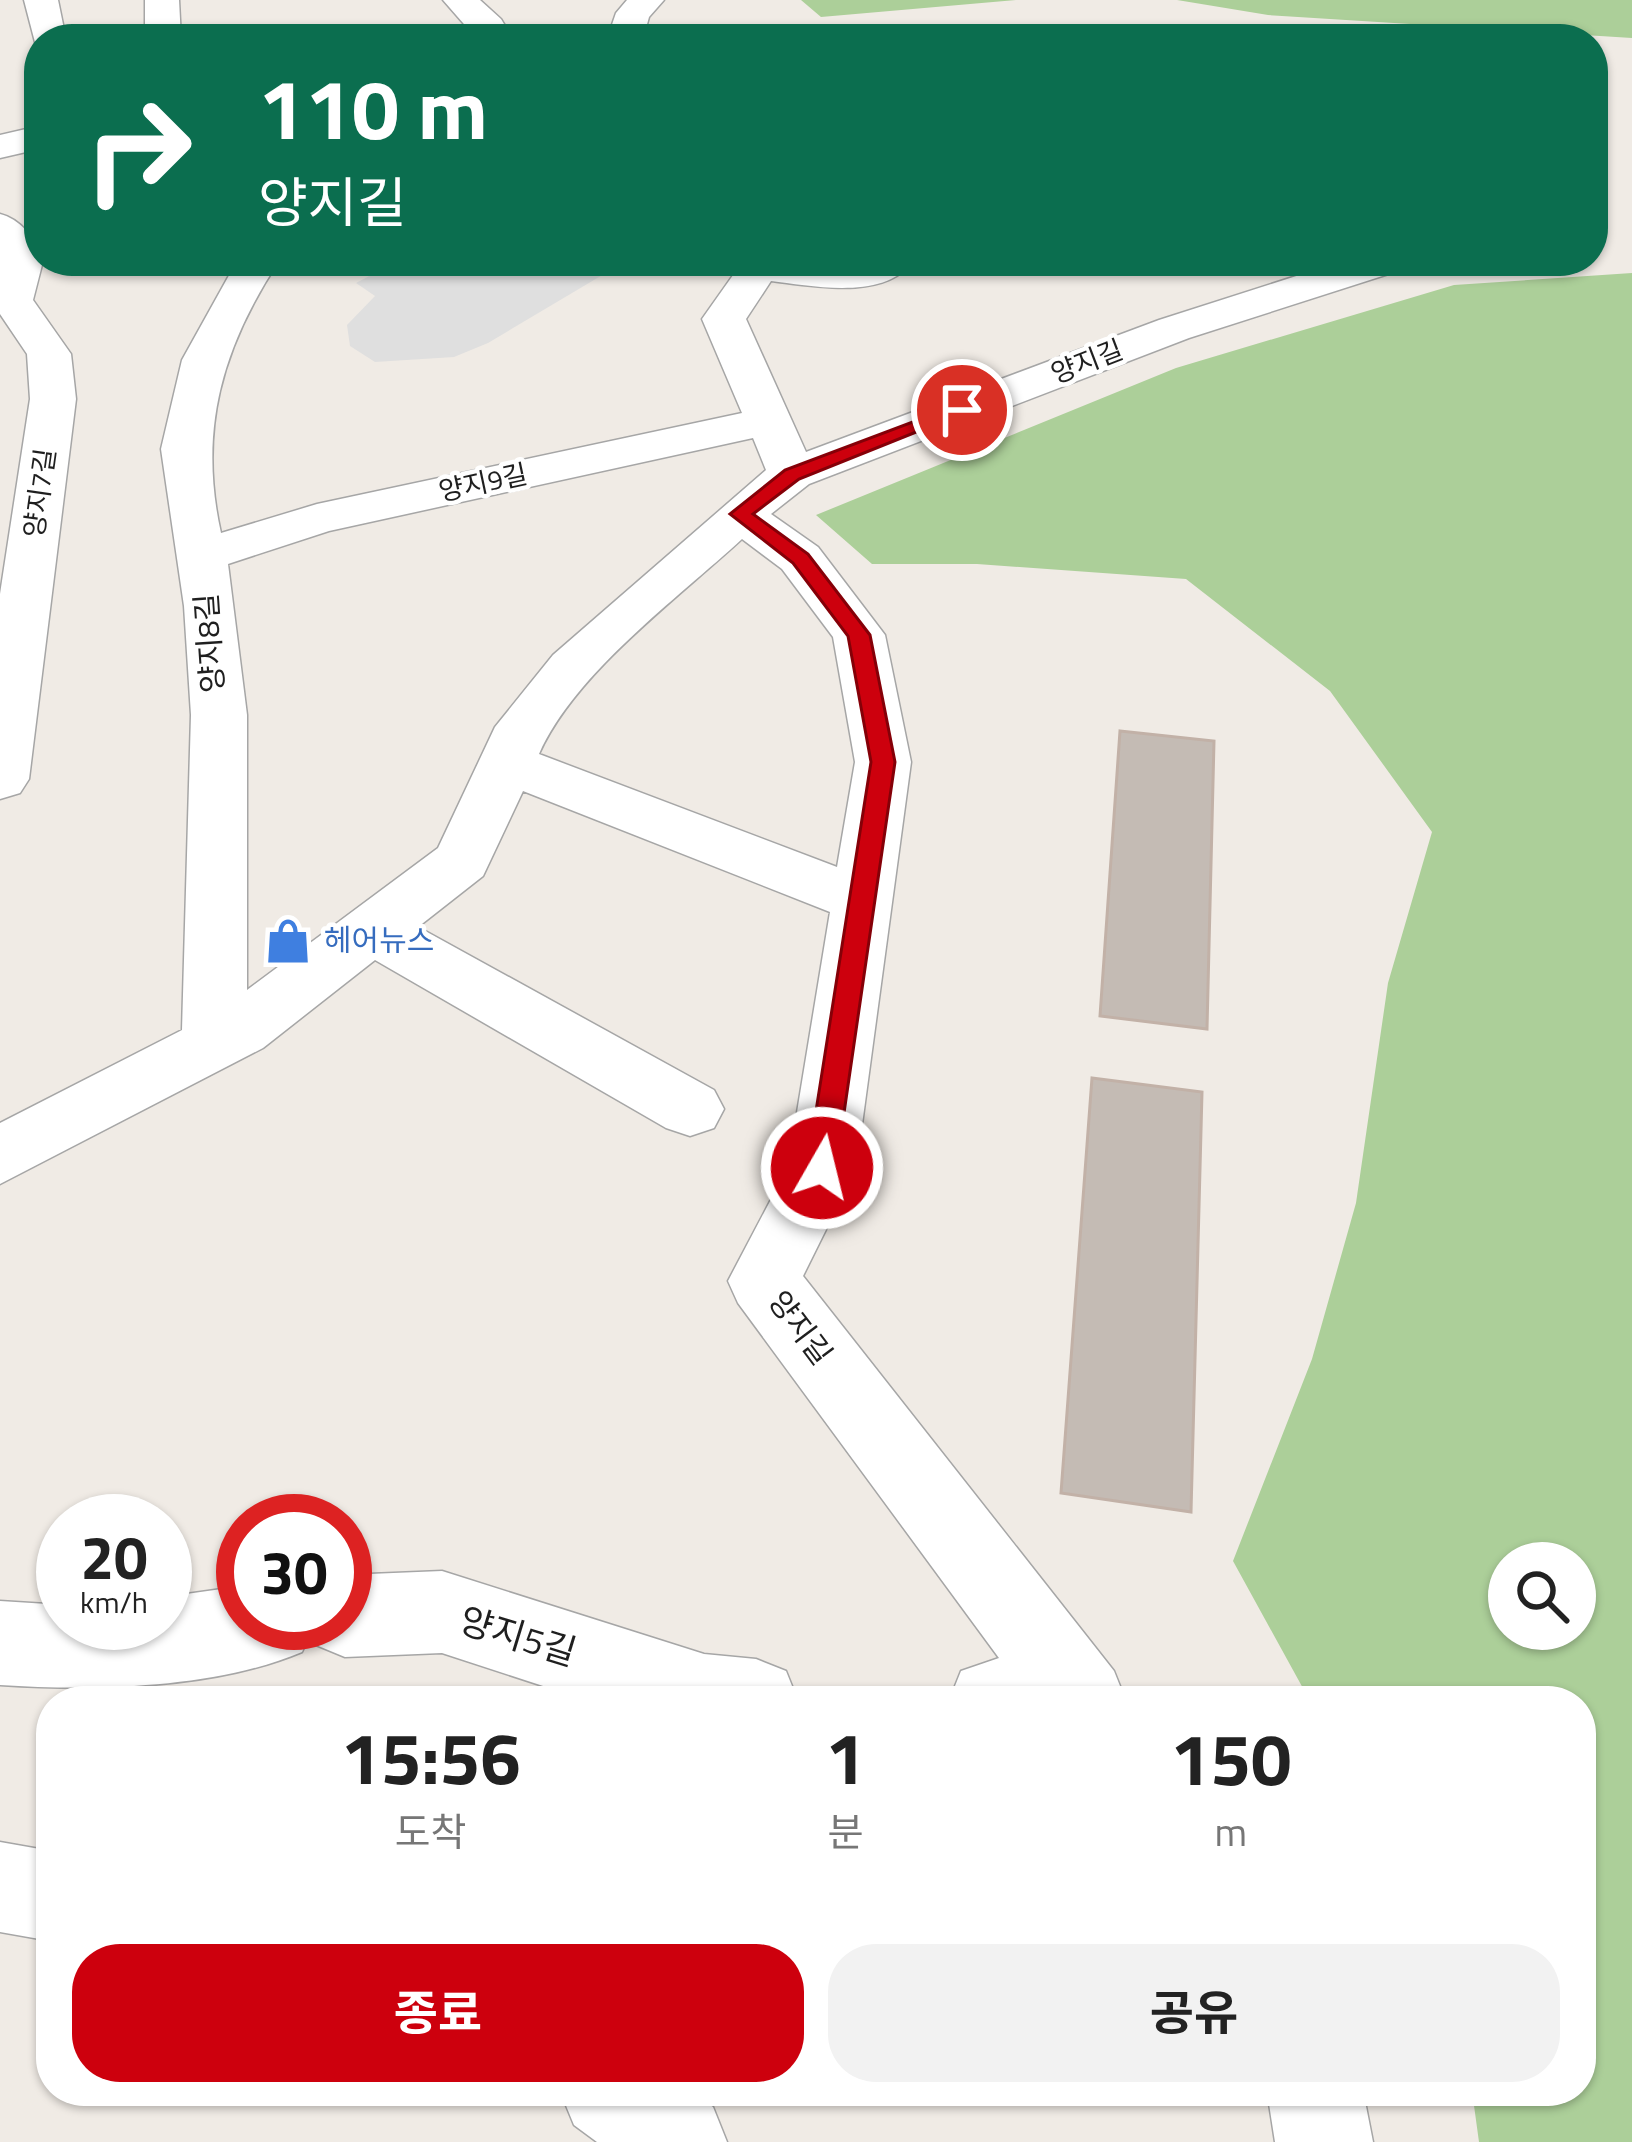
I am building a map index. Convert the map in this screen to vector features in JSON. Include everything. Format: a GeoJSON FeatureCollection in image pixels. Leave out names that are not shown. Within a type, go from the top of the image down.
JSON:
{"type":"FeatureCollection","features":[{"type":"Feature","properties":{"kind":"street"},"geometry":{"type":"LineString","coordinates":[[460,0],[487,24]]}},
{"type":"Feature","properties":{"kind":"street"},"geometry":{"type":"LineString","coordinates":[[630,24],[633,13],[647,0]]}},
{"type":"Feature","properties":{"kind":"street","name":"양지7길"},"geometry":{"type":"LineString","coordinates":[[0,226],[24,256],[12,301],[49,354],[53,399],[0,779]]}},
{"type":"Feature","properties":{"kind":"street","name":"양지8길"},"geometry":{"type":"LineString","coordinates":[[214,1043],[218,790],[210,607],[184,474],[186,430],[197,375],[247,276]]}},
{"type":"Feature","properties":{"kind":"street"},"geometry":{"type":"LineString","coordinates":[[754,276],[724,319],[792,474]]}},
{"type":"Feature","properties":{"kind":"street","name":"양지길"},"geometry":{"type":"LineString","coordinates":[[0,1156],[241,1030],[462,861],[523,727],[572,668],[740,514],[792,474],[1311,276]]}},
{"type":"Feature","properties":{"kind":"street","name":"양지9길"},"geometry":{"type":"LineString","coordinates":[[200,556],[317,518],[768,421]]}},
{"type":"Feature","properties":{"kind":"street","name":"양지길"},"geometry":{"type":"LineString","coordinates":[[740,514],[800,558],[859,635],[883,762],[822,1168],[764,1281],[1072,1686]]}},
{"type":"Feature","properties":{"kind":"street"},"geometry":{"type":"LineString","coordinates":[[506,763],[862,900]]}},
{"type":"Feature","properties":{"kind":"street"},"geometry":{"type":"LineString","coordinates":[[373,930],[690,1109]]}},
{"type":"Feature","properties":{"kind":"street","name":"양지5길"},"geometry":{"type":"LineString","coordinates":[[372,1615],[442,1612],[673,1686]]}},
{"type":"Feature","properties":{"kind":"street"},"geometry":{"type":"LineString","coordinates":[[0,1643],[94,1649],[216,1631]]}},
{"type":"Feature","properties":{"kind":"street"},"geometry":{"type":"LineString","coordinates":[[0,1887],[36,1894]]}},
{"type":"Feature","properties":{"kind":"street"},"geometry":{"type":"LineString","coordinates":[[629,2106],[678,2142]]}},
{"type":"Feature","properties":{"kind":"street"},"geometry":{"type":"LineString","coordinates":[[1318,2106],[1324,2142]]}},
{"type":"Feature","properties":{"kind":"green space"},"geometry":{"type":"Polygon","coordinates":[[[801,0],[1016,0],[821,17],[801,0]]]}},
{"type":"Feature","properties":{"kind":"green space"},"geometry":{"type":"Polygon","coordinates":[[[1177,0],[1632,0],[1632,38],[1608,36],[1608,24],[1410,24],[1268,15],[1177,0]]]}},
{"type":"Feature","properties":{"kind":"green space"},"geometry":{"type":"Polygon","coordinates":[[[1632,273],[1632,2142],[1479,2142],[1474,2106],[1596,2106],[1596,1686],[1302,1686],[1233,1561],[1312,1359],[1356,1203],[1388,983],[1432,832],[1330,691],[1186,579],[977,564],[872,564],[816,515],[1176,368],[1454,285],[1632,273]]]}},
{"type":"Feature","properties":{"kind":"shaded area"},"geometry":{"type":"Polygon","coordinates":[[[369,276],[601,276],[488,343],[454,357],[375,362],[350,346],[347,325],[375,296],[356,283],[369,276]]]}},
{"type":"Feature","properties":{"kind":"building"},"geometry":{"type":"Polygon","coordinates":[[[1120,731],[1214,741],[1207,1029],[1100,1016],[1120,731]]]}},
{"type":"Feature","properties":{"kind":"building"},"geometry":{"type":"Polygon","coordinates":[[[1092,1078],[1202,1092],[1191,1512],[1061,1493],[1092,1078]]]}},
{"type":"Feature","properties":{"kind":"place","name":"헤어뉴스"},"geometry":{"type":"Point","coordinates":[288,941]}},
{"type":"Feature","properties":{"kind":"route"},"geometry":{"type":"LineString","coordinates":[[822,1168],[883,762],[859,635],[800,558],[740,514],[792,474],[962,410]]}}]}
